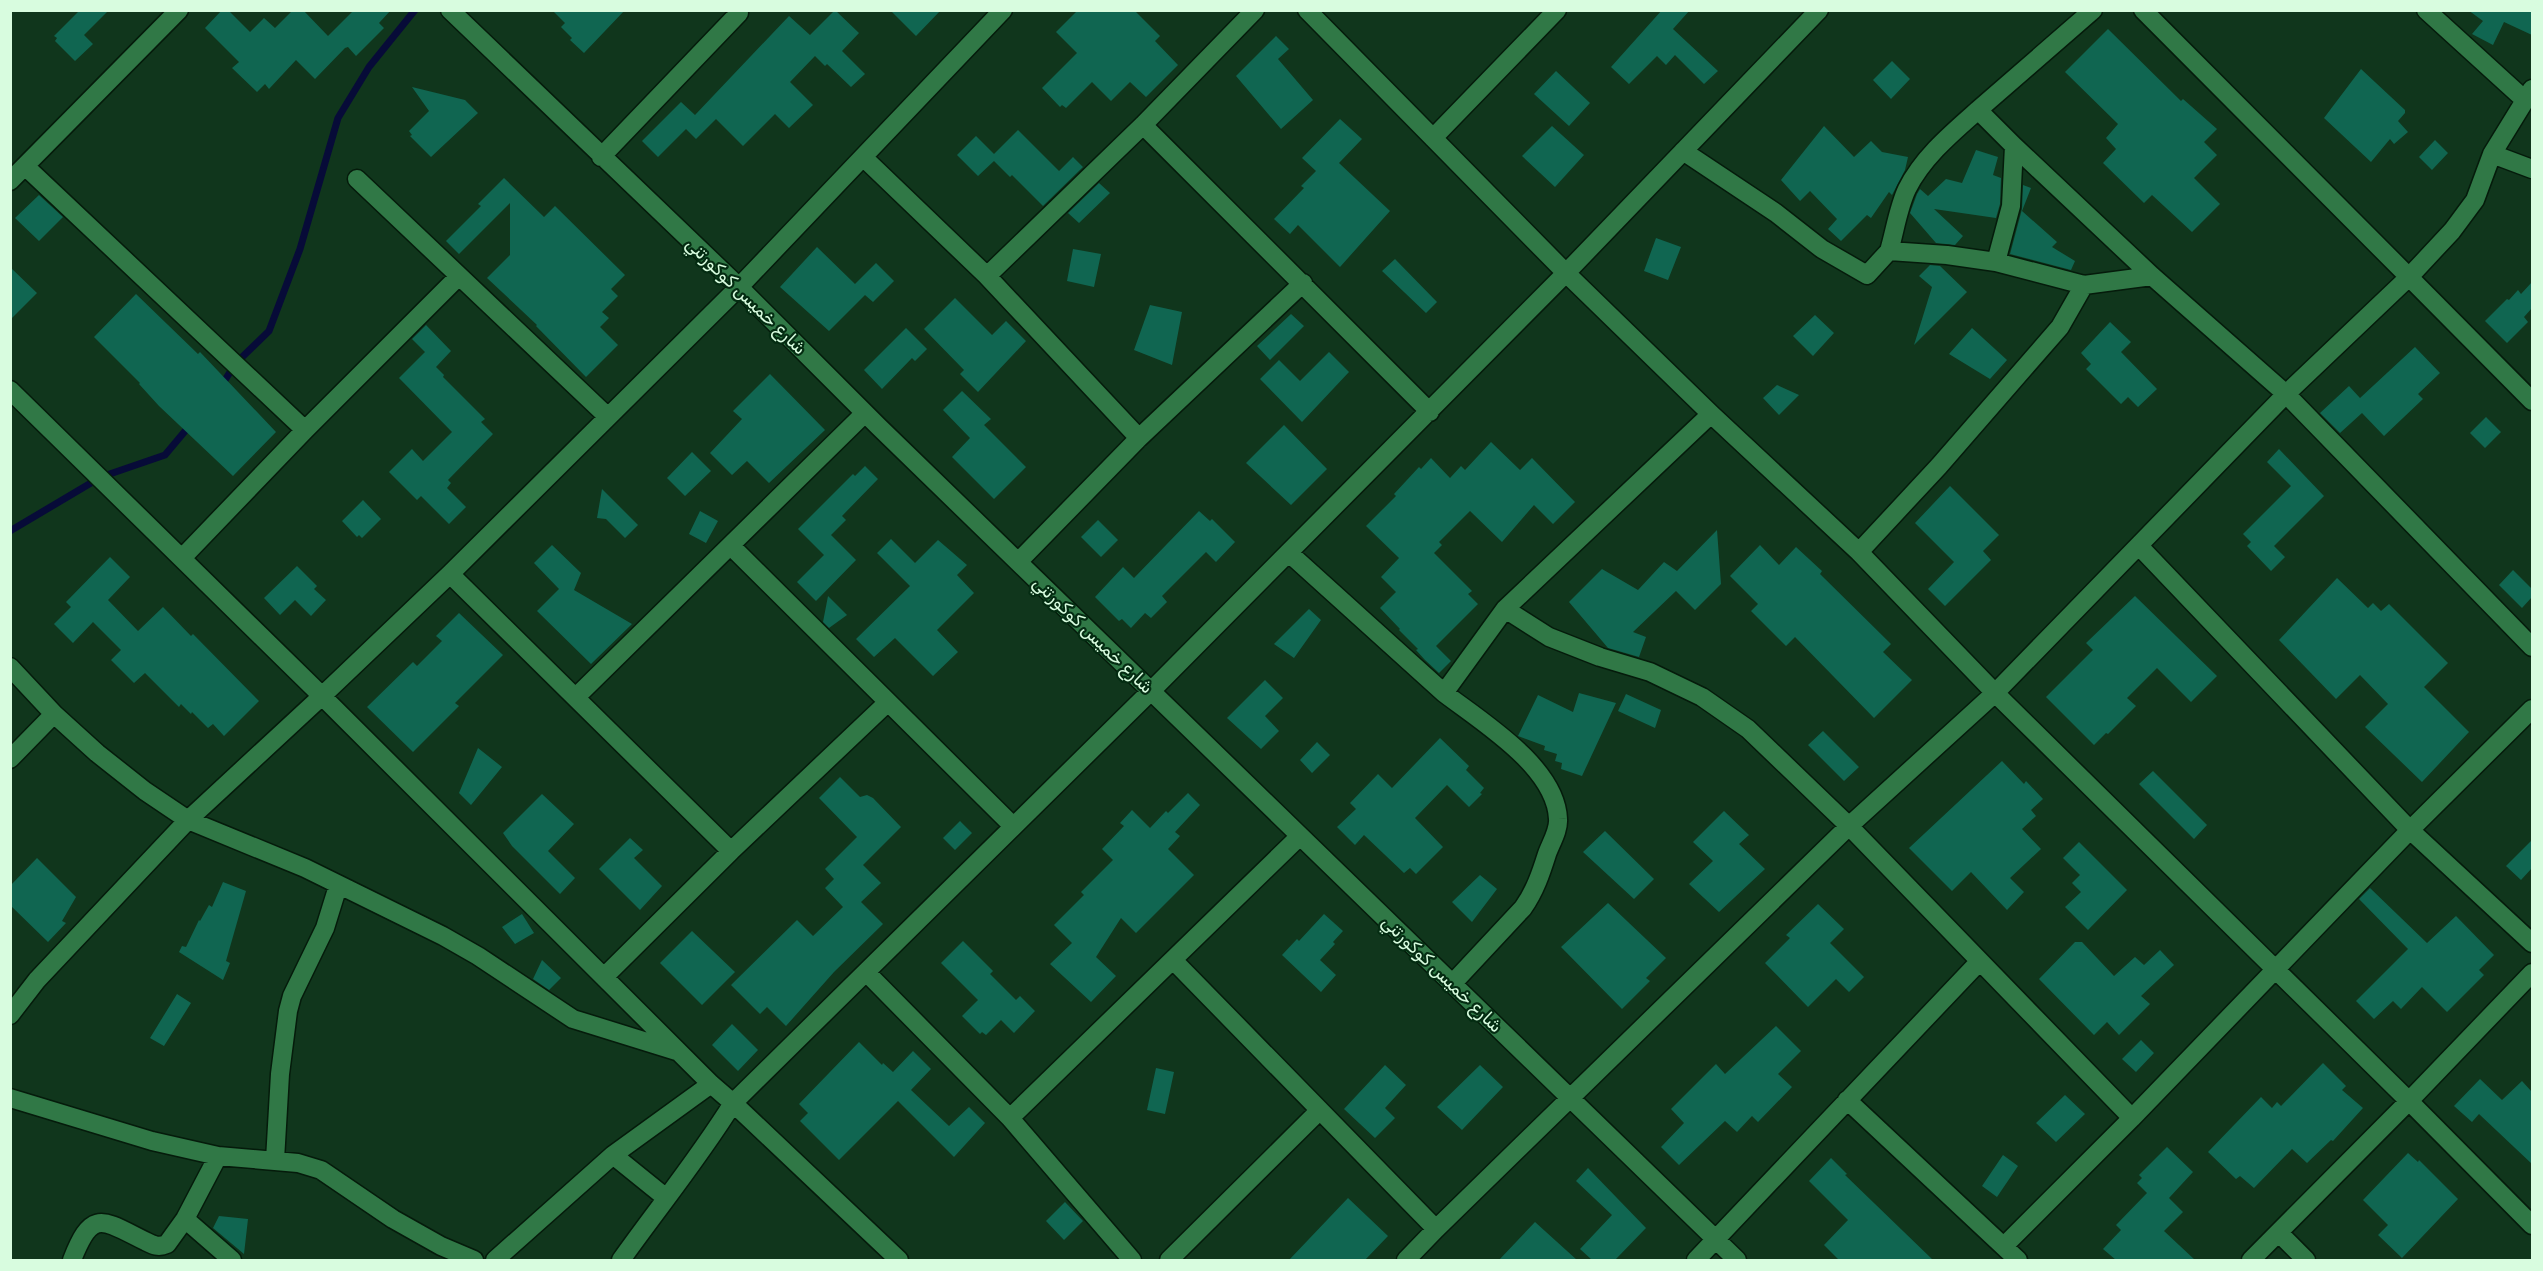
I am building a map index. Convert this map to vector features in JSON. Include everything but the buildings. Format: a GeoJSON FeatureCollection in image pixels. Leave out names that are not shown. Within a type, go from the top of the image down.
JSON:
{"type":"FeatureCollection","features":[{"type":"Feature","properties":{"kind":"street"},"geometry":{"type":"LineString","coordinates":[[10,181],[179,10]]}},
{"type":"Feature","properties":{"kind":"street","name":"شارع خميس كوكورتني"},"geometry":{"type":"LineString","coordinates":[[450,10],[739,287],[1151,692],[1737,1260]]}},
{"type":"Feature","properties":{"kind":"street"},"geometry":{"type":"LineString","coordinates":[[10,1015],[37,980],[188,820],[450,574],[739,287],[1003,10]]}},
{"type":"Feature","properties":{"kind":"street"},"geometry":{"type":"LineString","coordinates":[[987,276],[1143,125],[1255,10]]}},
{"type":"Feature","properties":{"kind":"street"},"geometry":{"type":"LineString","coordinates":[[1307,10],[1566,273],[1711,414],[1859,552],[1995,693],[2276,968],[2532,1225]]}},
{"type":"Feature","properties":{"kind":"street"},"geometry":{"type":"LineString","coordinates":[[1433,138],[1557,10]]}},
{"type":"Feature","properties":{"kind":"street"},"geometry":{"type":"LineString","coordinates":[[621,1260],[665,1197],[708,1143],[733,1103],[1151,692],[1430,412],[1819,10]]}},
{"type":"Feature","properties":{"kind":"street"},"geometry":{"type":"LineString","coordinates":[[1683,151],[1776,213],[1822,249],[1866,275],[1889,251],[1907,190],[1926,161],[1978,111],[2092,10]]}},
{"type":"Feature","properties":{"kind":"street"},"geometry":{"type":"LineString","coordinates":[[2143,10],[2532,401]]}},
{"type":"Feature","properties":{"kind":"street"},"geometry":{"type":"LineString","coordinates":[[1406,1260],[1436,1228],[1849,826],[1995,693],[2286,394],[2409,277],[2452,231],[2475,200],[2492,154],[2529,95],[2426,10]]}},
{"type":"Feature","properties":{"kind":"street"},"geometry":{"type":"LineString","coordinates":[[601,157],[739,11]]}},
{"type":"Feature","properties":{"kind":"street"},"geometry":{"type":"LineString","coordinates":[[1978,111],[2152,276],[2286,394],[2532,647]]}},
{"type":"Feature","properties":{"kind":"street"},"geometry":{"type":"LineString","coordinates":[[1143,125],[1430,412]]}},
{"type":"Feature","properties":{"kind":"street"},"geometry":{"type":"LineString","coordinates":[[1996,262],[2011,206],[2014,146]]}},
{"type":"Feature","properties":{"kind":"street"},"geometry":{"type":"LineString","coordinates":[[2492,154],[2532,169]]}},
{"type":"Feature","properties":{"kind":"street"},"geometry":{"type":"LineString","coordinates":[[863,157],[987,276],[1139,438]]}},
{"type":"Feature","properties":{"kind":"street"},"geometry":{"type":"LineString","coordinates":[[26,166],[304,430]]}},
{"type":"Feature","properties":{"kind":"street"},"geometry":{"type":"LineString","coordinates":[[357,179],[608,417]]}},
{"type":"Feature","properties":{"kind":"street"},"geometry":{"type":"LineString","coordinates":[[1889,251],[1947,255],[1996,262],[2084,285],[2152,276]]}},
{"type":"Feature","properties":{"kind":"street"},"geometry":{"type":"LineString","coordinates":[[182,558],[304,430],[459,276]]}},
{"type":"Feature","properties":{"kind":"street"},"geometry":{"type":"LineString","coordinates":[[1018,562],[1139,438],[1303,283]]}},
{"type":"Feature","properties":{"kind":"street"},"geometry":{"type":"LineString","coordinates":[[1859,552],[1939,466],[2060,327],[2084,285]]}},
{"type":"Feature","properties":{"kind":"street"},"geometry":{"type":"LineString","coordinates":[[10,390],[322,696],[711,1084],[899,1260]]}},
{"type":"Feature","properties":{"kind":"street"},"geometry":{"type":"LineString","coordinates":[[576,697],[865,413]]}},
{"type":"Feature","properties":{"kind":"street"},"geometry":{"type":"LineString","coordinates":[[1444,693],[1505,609],[1711,414]]}},
{"type":"Feature","properties":{"kind":"street"},"geometry":{"type":"LineString","coordinates":[[731,546],[887,704],[1013,826]]}},
{"type":"Feature","properties":{"kind":"street"},"geometry":{"type":"LineString","coordinates":[[2139,546],[2410,830],[2532,943]]}},
{"type":"Feature","properties":{"kind":"street"},"geometry":{"type":"LineString","coordinates":[[1289,553],[1444,693],[1510,744],[1537,770],[1552,792],[1558,822],[1532,896],[1452,984]]}},
{"type":"Feature","properties":{"kind":"street"},"geometry":{"type":"LineString","coordinates":[[450,574],[731,851]]}},
{"type":"Feature","properties":{"kind":"street"},"geometry":{"type":"LineString","coordinates":[[1505,609],[1549,637],[1600,657],[1650,672],[1702,697],[1748,729],[1849,826],[2132,1118]]}},
{"type":"Feature","properties":{"kind":"street"},"geometry":{"type":"LineString","coordinates":[[10,667],[54,714],[105,760],[188,820],[304,868],[478,956],[573,1019],[679,1052]]}},
{"type":"Feature","properties":{"kind":"street"},"geometry":{"type":"LineString","coordinates":[[604,977],[731,851],[887,704]]}},
{"type":"Feature","properties":{"kind":"street"},"geometry":{"type":"LineString","coordinates":[[2004,1246],[2132,1118],[2410,830],[2532,709]]}},
{"type":"Feature","properties":{"kind":"street"},"geometry":{"type":"LineString","coordinates":[[10,759],[54,714]]}},
{"type":"Feature","properties":{"kind":"street"},"geometry":{"type":"LineString","coordinates":[[1010,1118],[1300,836]]}},
{"type":"Feature","properties":{"kind":"street"},"geometry":{"type":"LineString","coordinates":[[275,1160],[280,1074],[288,1011],[292,996],[325,928],[338,886]]}},
{"type":"Feature","properties":{"kind":"street"},"geometry":{"type":"LineString","coordinates":[[1173,960],[1436,1228]]}},
{"type":"Feature","properties":{"kind":"street"},"geometry":{"type":"LineString","coordinates":[[1696,1260],[1979,962]]}},
{"type":"Feature","properties":{"kind":"street"},"geometry":{"type":"LineString","coordinates":[[866,972],[1010,1118],[1132,1260]]}},
{"type":"Feature","properties":{"kind":"street"},"geometry":{"type":"LineString","coordinates":[[2251,1260],[2532,973]]}},
{"type":"Feature","properties":{"kind":"street"},"geometry":{"type":"LineString","coordinates":[[495,1260],[613,1155],[711,1084]]}},
{"type":"Feature","properties":{"kind":"street"},"geometry":{"type":"LineString","coordinates":[[10,1098],[152,1141],[218,1156],[298,1163],[321,1170],[393,1219],[441,1246],[474,1260]]}},
{"type":"Feature","properties":{"kind":"street"},"geometry":{"type":"LineString","coordinates":[[1847,1100],[2018,1260]]}},
{"type":"Feature","properties":{"kind":"street"},"geometry":{"type":"LineString","coordinates":[[1168,1260],[1319,1111]]}},
{"type":"Feature","properties":{"kind":"street"},"geometry":{"type":"LineString","coordinates":[[613,1155],[665,1197]]}},
{"type":"Feature","properties":{"kind":"street"},"geometry":{"type":"LineString","coordinates":[[72,1260],[87,1229],[92,1224],[103,1221],[162,1247],[171,1239],[185,1219],[218,1156]]}},
{"type":"Feature","properties":{"kind":"street"},"geometry":{"type":"LineString","coordinates":[[185,1219],[232,1260]]}},
{"type":"Feature","properties":{"kind":"street"},"geometry":{"type":"LineString","coordinates":[[2279,1233],[2306,1260]]}},
{"type":"Feature","properties":{"kind":"waterway"},"geometry":{"type":"LineString","coordinates":[[222,385],[235,364],[269,331],[300,249],[338,118],[369,67],[415,10]]}},
{"type":"Feature","properties":{"kind":"waterway"},"geometry":{"type":"LineString","coordinates":[[10,531],[101,477],[165,455],[191,424]]}}]}
